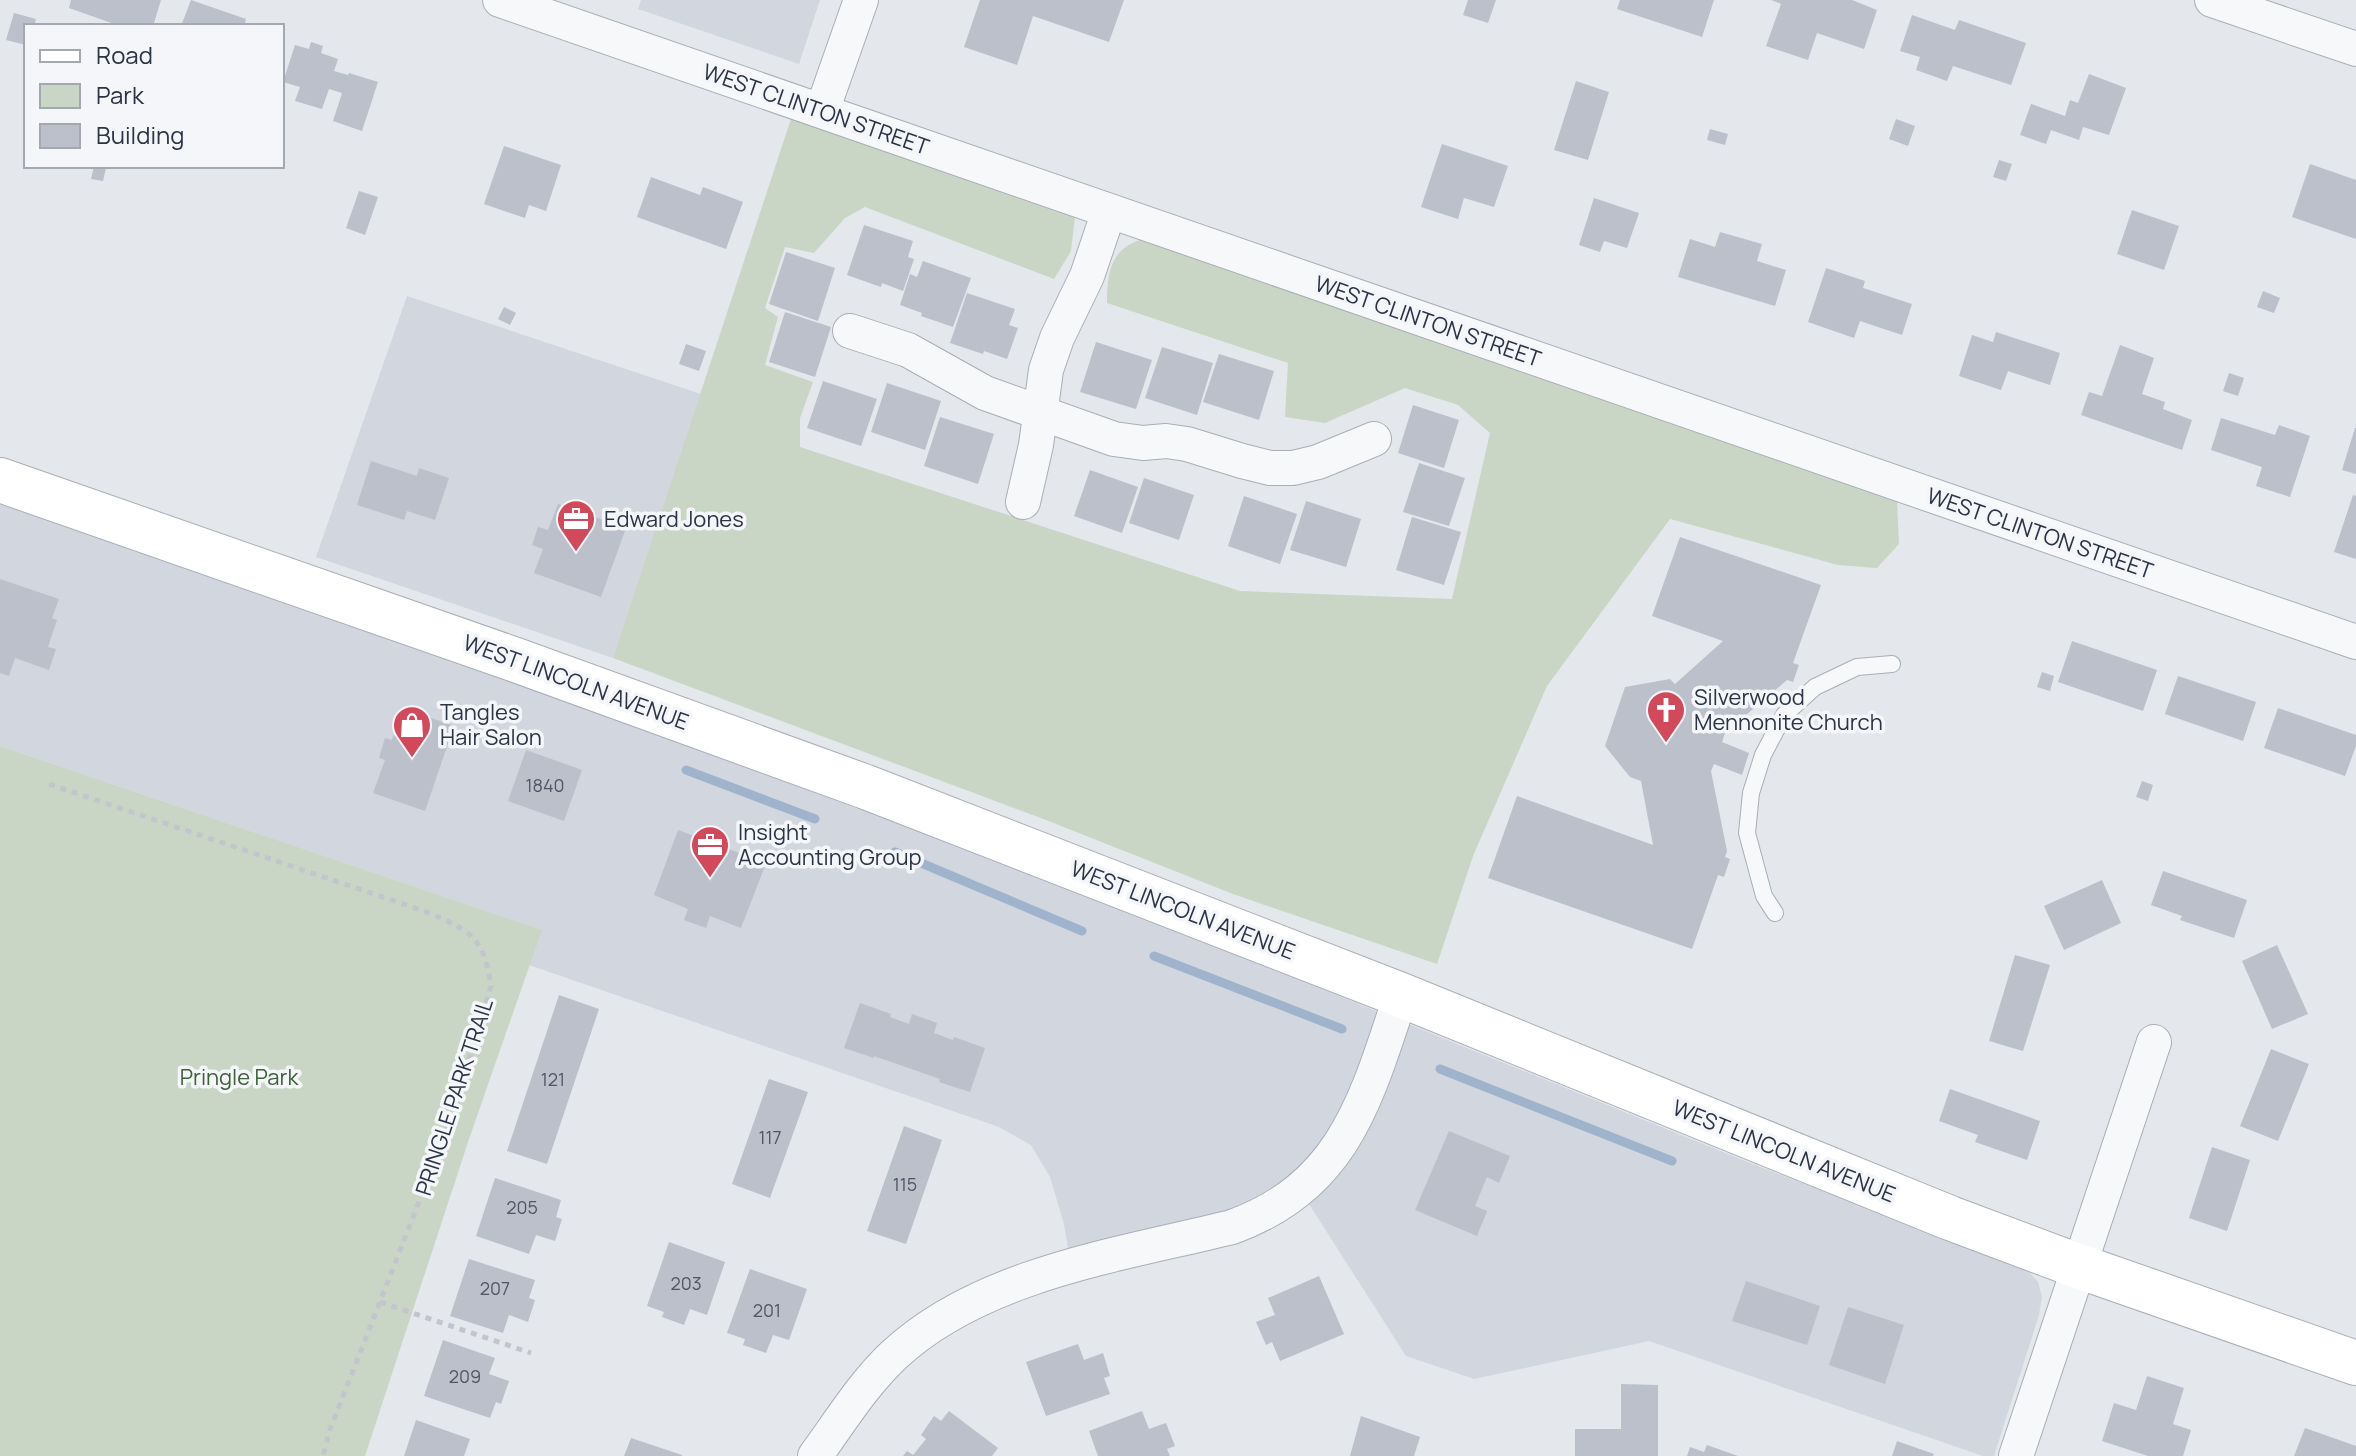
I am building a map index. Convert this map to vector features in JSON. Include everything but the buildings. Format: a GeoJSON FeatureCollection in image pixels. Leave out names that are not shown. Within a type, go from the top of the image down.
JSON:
{"type":"FeatureCollection","features":[{"type":"Feature","properties":{"kind":"street","name":"WEST CLINTON STREET"},"geometry":{"type":"LineString","coordinates":[[500,0],[2356,642]]}},
{"type":"Feature","properties":{"kind":"street"},"geometry":{"type":"LineString","coordinates":[[822,111],[861,0]]}},
{"type":"Feature","properties":{"kind":"street"},"geometry":{"type":"LineString","coordinates":[[2212,0],[2262,8],[2356,49]]}},
{"type":"Feature","properties":{"kind":"street"},"geometry":{"type":"LineString","coordinates":[[1023,502],[1036,445],[1046,370],[1057,338],[1087,276],[1109,211]]}},
{"type":"Feature","properties":{"kind":"street"},"geometry":{"type":"LineString","coordinates":[[850,331],[908,350],[985,393],[1114,439],[1187,444],[1270,468],[1293,468],[1318,462],[1374,439]]}},
{"type":"Feature","properties":{"kind":"street","name":"WEST LINCOLN AVENUE"},"geometry":{"type":"LineString","coordinates":[[0,480],[513,659],[866,787],[1401,995],[1907,1201],[2078,1266],[2356,1363]]}},
{"type":"Feature","properties":{"kind":"street"},"geometry":{"type":"LineString","coordinates":[[815,1456],[874,1376],[894,1355],[949,1314],[986,1294],[1071,1267],[1232,1227],[1280,1206],[1326,1165],[1341,1144],[1365,1095],[1401,995]]}},
{"type":"Feature","properties":{"kind":"street"},"geometry":{"type":"LineString","coordinates":[[2016,1456],[2154,1042]]}},
{"type":"Feature","properties":{"kind":"lane"},"geometry":{"type":"LineString","coordinates":[[1775,913],[1764,896],[1747,833],[1751,793],[1763,755],[1784,715],[1815,687],[1857,667],[1892,664]]}},
{"type":"Feature","properties":{"kind":"path","name":"PRINGLE PARK TRAIL"},"geometry":{"type":"LineString","coordinates":[[49,784],[427,912],[455,924],[479,942],[488,964],[491,986],[451,1120],[329,1432],[323,1456]]}},
{"type":"Feature","properties":{"kind":"path"},"geometry":{"type":"LineString","coordinates":[[380,1302],[531,1353]]}},
{"type":"Feature","properties":{"kind":"shaded area"},"geometry":{"type":"Polygon","coordinates":[[[641,0],[820,0],[799,64],[638,9],[641,0]]]}},
{"type":"Feature","properties":{"kind":"shaded area"},"geometry":{"type":"Polygon","coordinates":[[[407,296],[701,394],[613,658],[316,557],[407,296]]]}},
{"type":"Feature","properties":{"kind":"shaded area"},"geometry":{"type":"Polygon","coordinates":[[[0,500],[773,770],[956,840],[1750,1163],[2017,1265],[2038,1282],[2042,1297],[1994,1456],[1983,1456],[1649,1341],[1474,1379],[1406,1356],[1300,1190],[1071,1267],[1064,1224],[1050,1177],[1031,1145],[999,1127],[529,965],[541,930],[0,746],[0,500]]]}},
{"type":"Feature","properties":{"kind":"green space"},"geometry":{"type":"Polygon","coordinates":[[[791,119],[1075,216],[1071,251],[1054,279],[865,207],[845,218],[814,253],[785,247],[765,308],[778,317],[765,365],[813,382],[800,418],[800,447],[1240,591],[1452,599],[1490,433],[1458,405],[1405,388],[1325,423],[1285,417],[1288,363],[1107,303],[1113,262],[1124,248],[1144,239],[1897,500],[1899,544],[1877,568],[1838,565],[1670,519],[1547,686],[1473,856],[1437,964],[1233,894],[1046,820],[613,658],[791,119]]]}},
{"type":"Feature","properties":{"kind":"green space","name":"Pringle Park"},"geometry":{"type":"Polygon","coordinates":[[[0,746],[542,930],[469,1139],[365,1456],[0,1456],[0,746]]]}},
{"type":"Feature","properties":{"kind":"waterway"},"geometry":{"type":"LineString","coordinates":[[686,770],[815,819]]}},
{"type":"Feature","properties":{"kind":"waterway"},"geometry":{"type":"LineString","coordinates":[[895,852],[1082,931]]}},
{"type":"Feature","properties":{"kind":"waterway"},"geometry":{"type":"LineString","coordinates":[[1154,956],[1342,1029]]}},
{"type":"Feature","properties":{"kind":"waterway"},"geometry":{"type":"LineString","coordinates":[[1440,1069],[1672,1161]]}},
{"type":"Feature","properties":{"kind":"place","name":"Edward Jones"},"geometry":{"type":"Point","coordinates":[576,553]}},
{"type":"Feature","properties":{"kind":"place","name":"Silverwood Mennonite Church"},"geometry":{"type":"Point","coordinates":[1666,744]}},
{"type":"Feature","properties":{"kind":"place","name":"Tangles Hair Salon"},"geometry":{"type":"Point","coordinates":[412,759]}},
{"type":"Feature","properties":{"kind":"place","name":"Insight Accounting Group"},"geometry":{"type":"Point","coordinates":[710,879]}}]}
